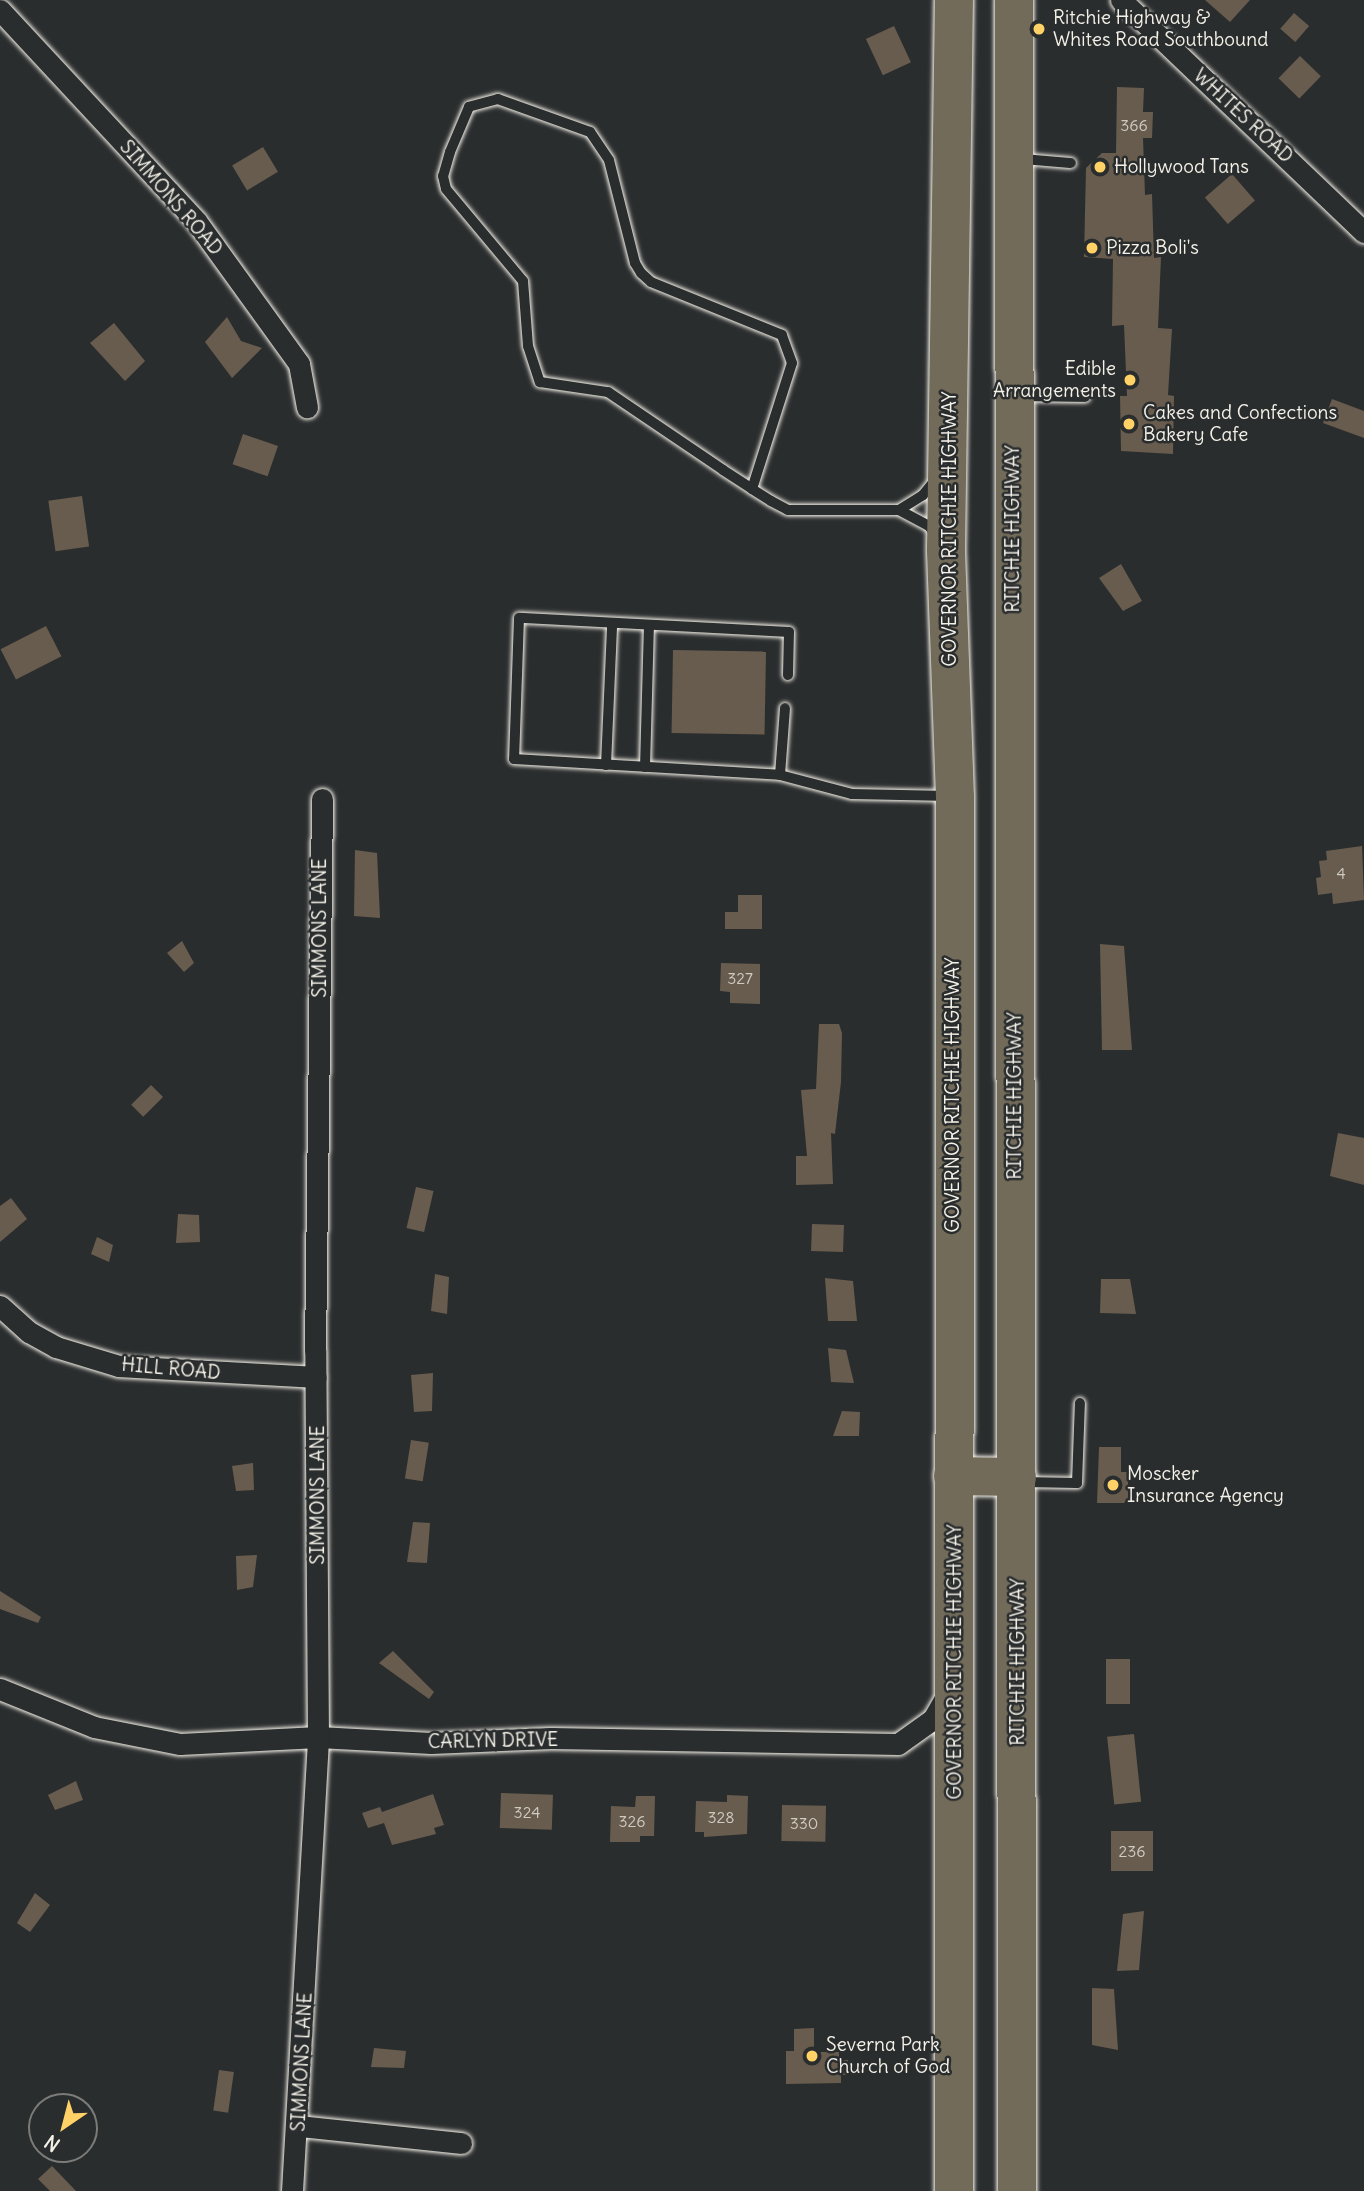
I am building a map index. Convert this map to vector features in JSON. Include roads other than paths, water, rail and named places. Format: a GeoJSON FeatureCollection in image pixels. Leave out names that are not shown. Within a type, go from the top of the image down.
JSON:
{"type":"FeatureCollection","features":[{"type":"Feature","properties":{"kind":"highway","name":"GOVERNOR RITCHIE HIGHWAY"},"geometry":{"type":"LineString","coordinates":[[954,0],[946,550],[955,797],[953,1476],[957,1671],[954,2191]]}},
{"type":"Feature","properties":{"kind":"highway","name":"RITCHIE HIGHWAY"},"geometry":{"type":"LineString","coordinates":[[1014,0],[1017,2191]]}},
{"type":"Feature","properties":{"kind":"highway"},"geometry":{"type":"LineString","coordinates":[[953,1476],[1017,1480]]}},
{"type":"Feature","properties":{"kind":"street","name":"WHITES ROAD"},"geometry":{"type":"LineString","coordinates":[[1121,0],[1364,232]]}},
{"type":"Feature","properties":{"kind":"street","name":"SIMMONS ROAD"},"geometry":{"type":"LineString","coordinates":[[0,10],[196,221],[299,364],[307,407]]}},
{"type":"Feature","properties":{"kind":"street","name":"SIMMONS LANE"},"geometry":{"type":"LineString","coordinates":[[292,2191],[299,2126],[318,1737],[316,1377],[322,799]]}},
{"type":"Feature","properties":{"kind":"street","name":"HILL ROAD"},"geometry":{"type":"LineString","coordinates":[[0,1306],[29,1332],[56,1347],[119,1366],[316,1377]]}},
{"type":"Feature","properties":{"kind":"street","name":"CARLYN DRIVE"},"geometry":{"type":"LineString","coordinates":[[0,1689],[94,1727],[180,1744],[318,1737],[431,1743],[551,1738],[898,1744],[933,1718],[957,1671]]}},
{"type":"Feature","properties":{"kind":"street"},"geometry":{"type":"LineString","coordinates":[[299,2126],[461,2143]]}},
{"type":"Feature","properties":{"kind":"lane"},"geometry":{"type":"LineString","coordinates":[[752,489],[792,363],[782,335],[651,282],[641,273],[635,263],[609,160],[590,132],[498,99],[475,102],[464,114],[450,152],[443,176],[446,189],[523,281],[528,346],[540,382],[608,392],[752,489],[788,510],[898,510],[929,526],[946,550]]}},
{"type":"Feature","properties":{"kind":"lane"},"geometry":{"type":"LineString","coordinates":[[1013,158],[1071,163]]}},
{"type":"Feature","properties":{"kind":"lane"},"geometry":{"type":"LineString","coordinates":[[1013,396],[1085,397]]}},
{"type":"Feature","properties":{"kind":"lane"},"geometry":{"type":"LineString","coordinates":[[898,510],[923,495],[948,464]]}},
{"type":"Feature","properties":{"kind":"lane"},"geometry":{"type":"LineString","coordinates":[[788,675],[789,632],[519,618],[514,759],[780,775],[852,794],[955,797]]}},
{"type":"Feature","properties":{"kind":"lane"},"geometry":{"type":"LineString","coordinates":[[606,765],[607,624]]}},
{"type":"Feature","properties":{"kind":"lane"},"geometry":{"type":"LineString","coordinates":[[645,767],[649,626]]}},
{"type":"Feature","properties":{"kind":"lane"},"geometry":{"type":"LineString","coordinates":[[780,775],[785,708]]}},
{"type":"Feature","properties":{"kind":"lane"},"geometry":{"type":"LineString","coordinates":[[1017,1480],[1077,1482],[1080,1403]]}},
{"type":"Feature","properties":{"kind":"place","name":"Ritchie Highway & Whites Road Southbound"},"geometry":{"type":"Point","coordinates":[1039,29]}},
{"type":"Feature","properties":{"kind":"place","name":"Hollywood Tans"},"geometry":{"type":"Point","coordinates":[1100,167]}},
{"type":"Feature","properties":{"kind":"place","name":"Pizza Boli's"},"geometry":{"type":"Point","coordinates":[1092,248]}},
{"type":"Feature","properties":{"kind":"place","name":"Edible Arrangements"},"geometry":{"type":"Point","coordinates":[1130,380]}},
{"type":"Feature","properties":{"kind":"place","name":"Cakes and Confections Bakery Cafe"},"geometry":{"type":"Point","coordinates":[1129,424]}},
{"type":"Feature","properties":{"kind":"place","name":"Moscker Insurance Agency"},"geometry":{"type":"Point","coordinates":[1113,1485]}},
{"type":"Feature","properties":{"kind":"place","name":"Severna Park Church of God"},"geometry":{"type":"Point","coordinates":[812,2056]}}]}
